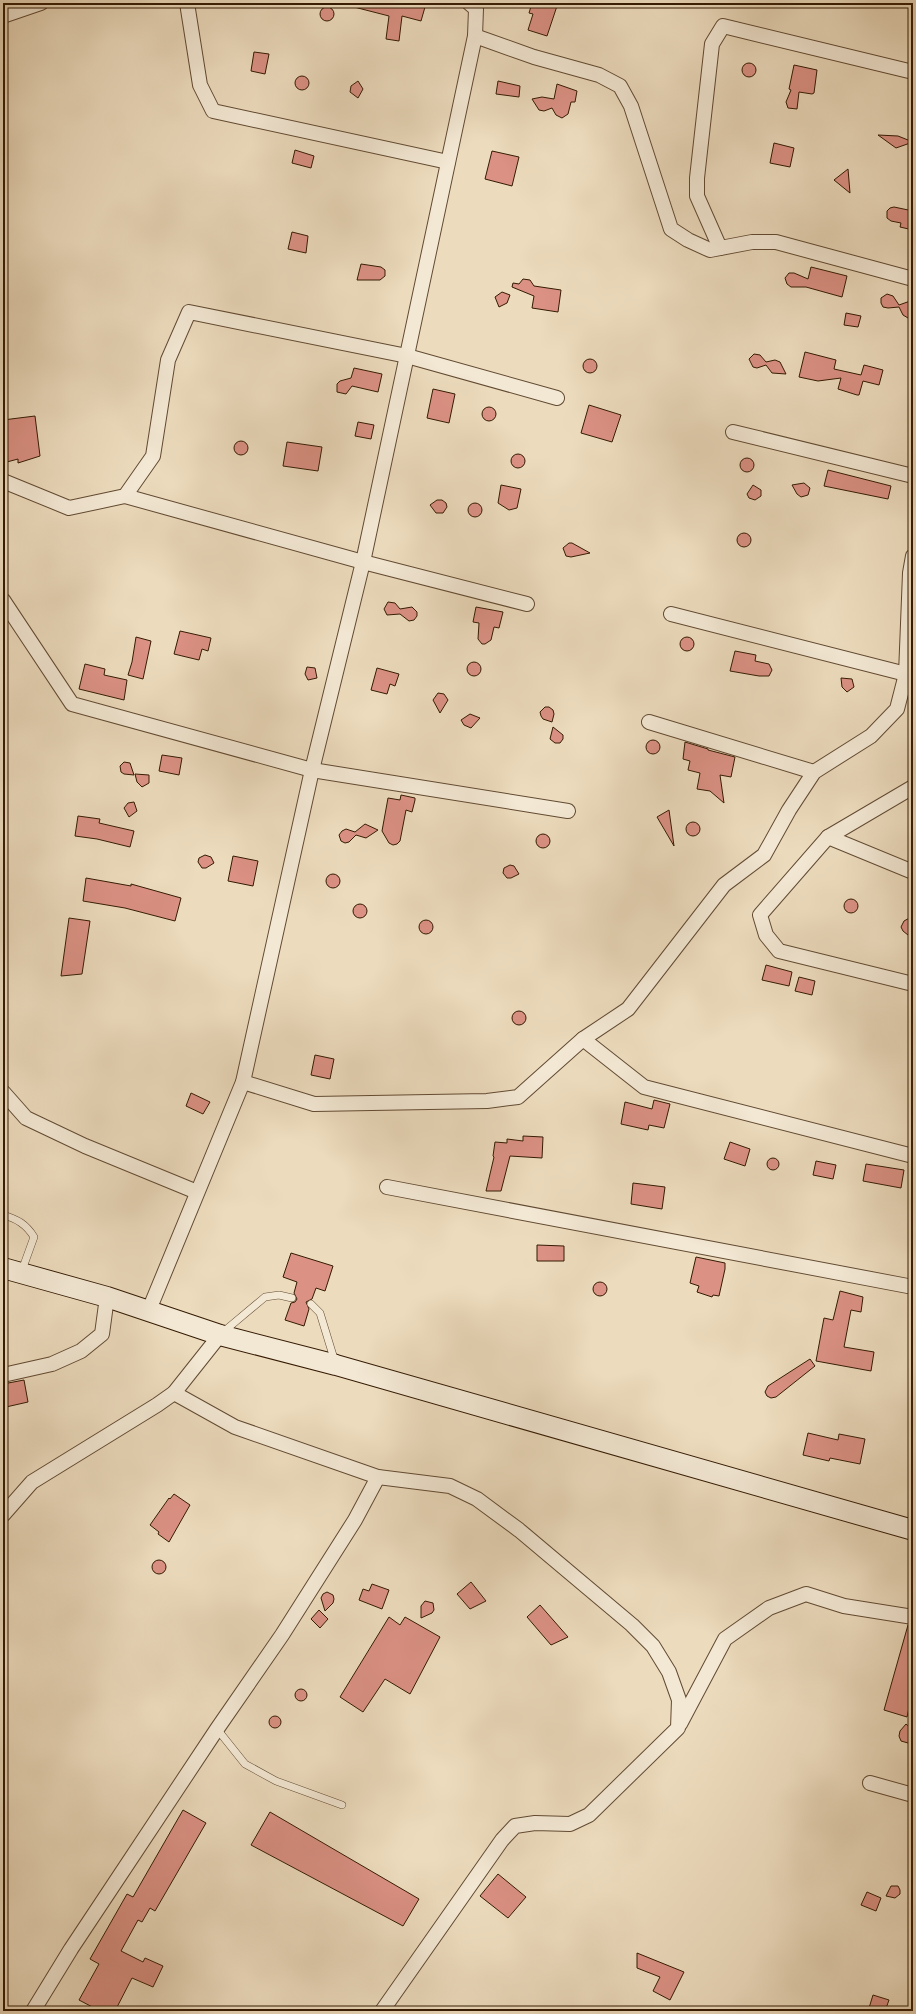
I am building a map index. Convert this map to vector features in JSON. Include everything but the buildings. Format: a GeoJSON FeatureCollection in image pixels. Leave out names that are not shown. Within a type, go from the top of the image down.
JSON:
{"type":"FeatureCollection","features":[{"type":"Feature","properties":{"kind":"main road"},"geometry":{"type":"LineString","coordinates":[[12,1270],[149,1310],[220,1335],[336,1365],[913,1530]]}},
{"type":"Feature","properties":{"kind":"street"},"geometry":{"type":"LineString","coordinates":[[3,16],[40,3]]}},
{"type":"Feature","properties":{"kind":"street"},"geometry":{"type":"LineString","coordinates":[[186,3],[200,85],[213,111],[448,162]]}},
{"type":"Feature","properties":{"kind":"street"},"geometry":{"type":"LineString","coordinates":[[149,1310],[243,1082],[312,770],[363,562],[475,36],[476,9],[469,3]]}},
{"type":"Feature","properties":{"kind":"street"},"geometry":{"type":"LineString","coordinates":[[720,248],[697,196],[697,178],[712,44],[723,26],[913,72]]}},
{"type":"Feature","properties":{"kind":"street"},"geometry":{"type":"LineString","coordinates":[[475,36],[534,57],[599,76],[620,86],[632,106],[671,228],[688,240],[710,250],[752,242],[776,242],[913,279]]}},
{"type":"Feature","properties":{"kind":"street"},"geometry":{"type":"LineString","coordinates":[[125,496],[153,456],[168,360],[189,312],[407,356],[557,398]]}},
{"type":"Feature","properties":{"kind":"street"},"geometry":{"type":"LineString","coordinates":[[733,432],[913,476]]}},
{"type":"Feature","properties":{"kind":"street"},"geometry":{"type":"LineString","coordinates":[[3,481],[69,508],[125,496],[363,562],[527,604]]}},
{"type":"Feature","properties":{"kind":"street"},"geometry":{"type":"LineString","coordinates":[[243,1082],[314,1104],[487,1101],[518,1097],[583,1038],[628,1009],[724,885],[764,855],[789,810],[814,772],[871,736],[897,709],[906,674],[910,573],[913,556]]}},
{"type":"Feature","properties":{"kind":"street"},"geometry":{"type":"LineString","coordinates":[[3,600],[72,704],[312,770],[568,811]]}},
{"type":"Feature","properties":{"kind":"street"},"geometry":{"type":"LineString","coordinates":[[671,614],[906,674]]}},
{"type":"Feature","properties":{"kind":"street"},"geometry":{"type":"LineString","coordinates":[[649,722],[814,772]]}},
{"type":"Feature","properties":{"kind":"street"},"geometry":{"type":"LineString","coordinates":[[913,787],[828,837],[760,915],[766,935],[779,950],[913,984]]}},
{"type":"Feature","properties":{"kind":"street"},"geometry":{"type":"LineString","coordinates":[[828,837],[913,872]]}},
{"type":"Feature","properties":{"kind":"street"},"geometry":{"type":"LineString","coordinates":[[583,1038],[644,1087],[913,1156]]}},
{"type":"Feature","properties":{"kind":"street"},"geometry":{"type":"LineString","coordinates":[[3,1092],[26,1118],[85,1146],[197,1192]]}},
{"type":"Feature","properties":{"kind":"street"},"geometry":{"type":"LineString","coordinates":[[387,1187],[913,1287]]}},
{"type":"Feature","properties":{"kind":"street"},"geometry":{"type":"LineString","coordinates":[[3,1375],[52,1364],[81,1351],[102,1334],[107,1297]]}},
{"type":"Feature","properties":{"kind":"street"},"geometry":{"type":"LineString","coordinates":[[3,1515],[32,1482],[174,1393],[220,1335]]}},
{"type":"Feature","properties":{"kind":"street"},"geometry":{"type":"LineString","coordinates":[[174,1393],[235,1427],[378,1477],[450,1486],[478,1499],[632,1625],[654,1646],[669,1672],[679,1700],[678,1728]]}},
{"type":"Feature","properties":{"kind":"street"},"geometry":{"type":"LineString","coordinates":[[33,2011],[71,1950],[217,1729],[282,1635],[354,1520],[378,1477]]}},
{"type":"Feature","properties":{"kind":"street"},"geometry":{"type":"LineString","coordinates":[[382,2011],[502,1840],[515,1826],[535,1823],[570,1824],[589,1815],[678,1728],[725,1639],[769,1608],[806,1594],[844,1606],[913,1617]]}},
{"type":"Feature","properties":{"kind":"street"},"geometry":{"type":"LineString","coordinates":[[870,1783],[913,1795]]}},
{"type":"Feature","properties":{"kind":"lane"},"geometry":{"type":"LineString","coordinates":[[3,1215],[14,1218],[27,1226],[34,1237],[12,1270]]}},
{"type":"Feature","properties":{"kind":"lane"},"geometry":{"type":"LineString","coordinates":[[220,1335],[265,1297],[279,1294],[292,1298]]}},
{"type":"Feature","properties":{"kind":"lane"},"geometry":{"type":"LineString","coordinates":[[311,1304],[320,1313],[336,1365]]}},
{"type":"Feature","properties":{"kind":"lane"},"geometry":{"type":"LineString","coordinates":[[217,1729],[245,1764],[276,1781],[342,1805]]}}]}
